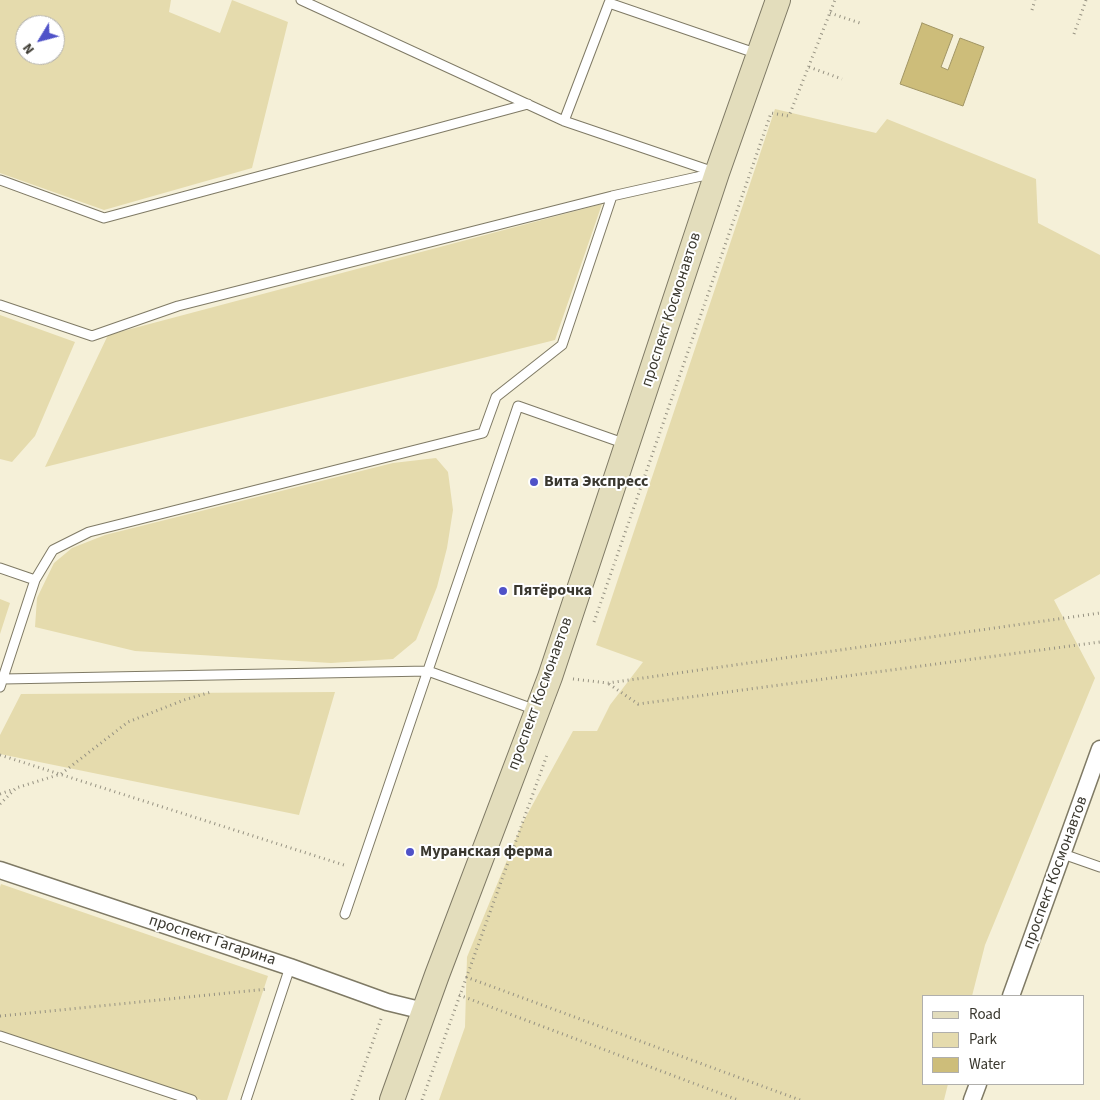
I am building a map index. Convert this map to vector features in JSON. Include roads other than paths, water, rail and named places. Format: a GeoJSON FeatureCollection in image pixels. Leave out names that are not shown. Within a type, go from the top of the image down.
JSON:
{"type":"FeatureCollection","features":[{"type":"Feature","properties":{"kind":"main road","name":"проспект Космонавтов"},"geometry":{"type":"LineString","coordinates":[[392,1100],[536,710],[550,677],[717,173],[778,0]]}},
{"type":"Feature","properties":{"kind":"street","name":"проспект Космонавтов"},"geometry":{"type":"LineString","coordinates":[[1011,995],[1100,749]]}},
{"type":"Feature","properties":{"kind":"street","name":"проспект Гагарина"},"geometry":{"type":"LineString","coordinates":[[0,870],[290,966],[387,1002],[424,1011]]}},
{"type":"Feature","properties":{"kind":"street"},"geometry":{"type":"LineString","coordinates":[[972,1100],[978,1085]]}},
{"type":"Feature","properties":{"kind":"lane"},"geometry":{"type":"LineString","coordinates":[[301,0],[564,121],[717,173]]}},
{"type":"Feature","properties":{"kind":"lane"},"geometry":{"type":"LineString","coordinates":[[564,121],[609,3],[758,54]]}},
{"type":"Feature","properties":{"kind":"lane"},"geometry":{"type":"LineString","coordinates":[[0,180],[104,218],[528,104]]}},
{"type":"Feature","properties":{"kind":"lane"},"geometry":{"type":"LineString","coordinates":[[0,305],[92,336],[178,306],[612,196],[717,173]]}},
{"type":"Feature","properties":{"kind":"lane"},"geometry":{"type":"LineString","coordinates":[[536,710],[428,671],[1,683],[35,580],[54,550],[89,532],[483,433],[496,397],[562,345],[612,196]]}},
{"type":"Feature","properties":{"kind":"lane"},"geometry":{"type":"LineString","coordinates":[[345,914],[518,406],[627,445]]}},
{"type":"Feature","properties":{"kind":"lane"},"geometry":{"type":"LineString","coordinates":[[0,568],[35,580]]}},
{"type":"Feature","properties":{"kind":"lane"},"geometry":{"type":"LineString","coordinates":[[1063,854],[1100,867]]}},
{"type":"Feature","properties":{"kind":"lane"},"geometry":{"type":"LineString","coordinates":[[246,1100],[290,966]]}},
{"type":"Feature","properties":{"kind":"lane"},"geometry":{"type":"LineString","coordinates":[[0,1036],[192,1100]]}},
{"type":"Feature","properties":{"kind":"water"},"geometry":{"type":"Polygon","coordinates":[[[922,23],[953,35],[941,67],[948,70],[960,38],[984,47],[963,106],[900,84],[922,23]]]}},
{"type":"Feature","properties":{"kind":"place","name":"Вита Экспресс"},"geometry":{"type":"Point","coordinates":[534,482]}},
{"type":"Feature","properties":{"kind":"place","name":"Пятёрочка"},"geometry":{"type":"Point","coordinates":[503,591]}},
{"type":"Feature","properties":{"kind":"place","name":"Муранская ферма"},"geometry":{"type":"Point","coordinates":[410,852]}}]}
